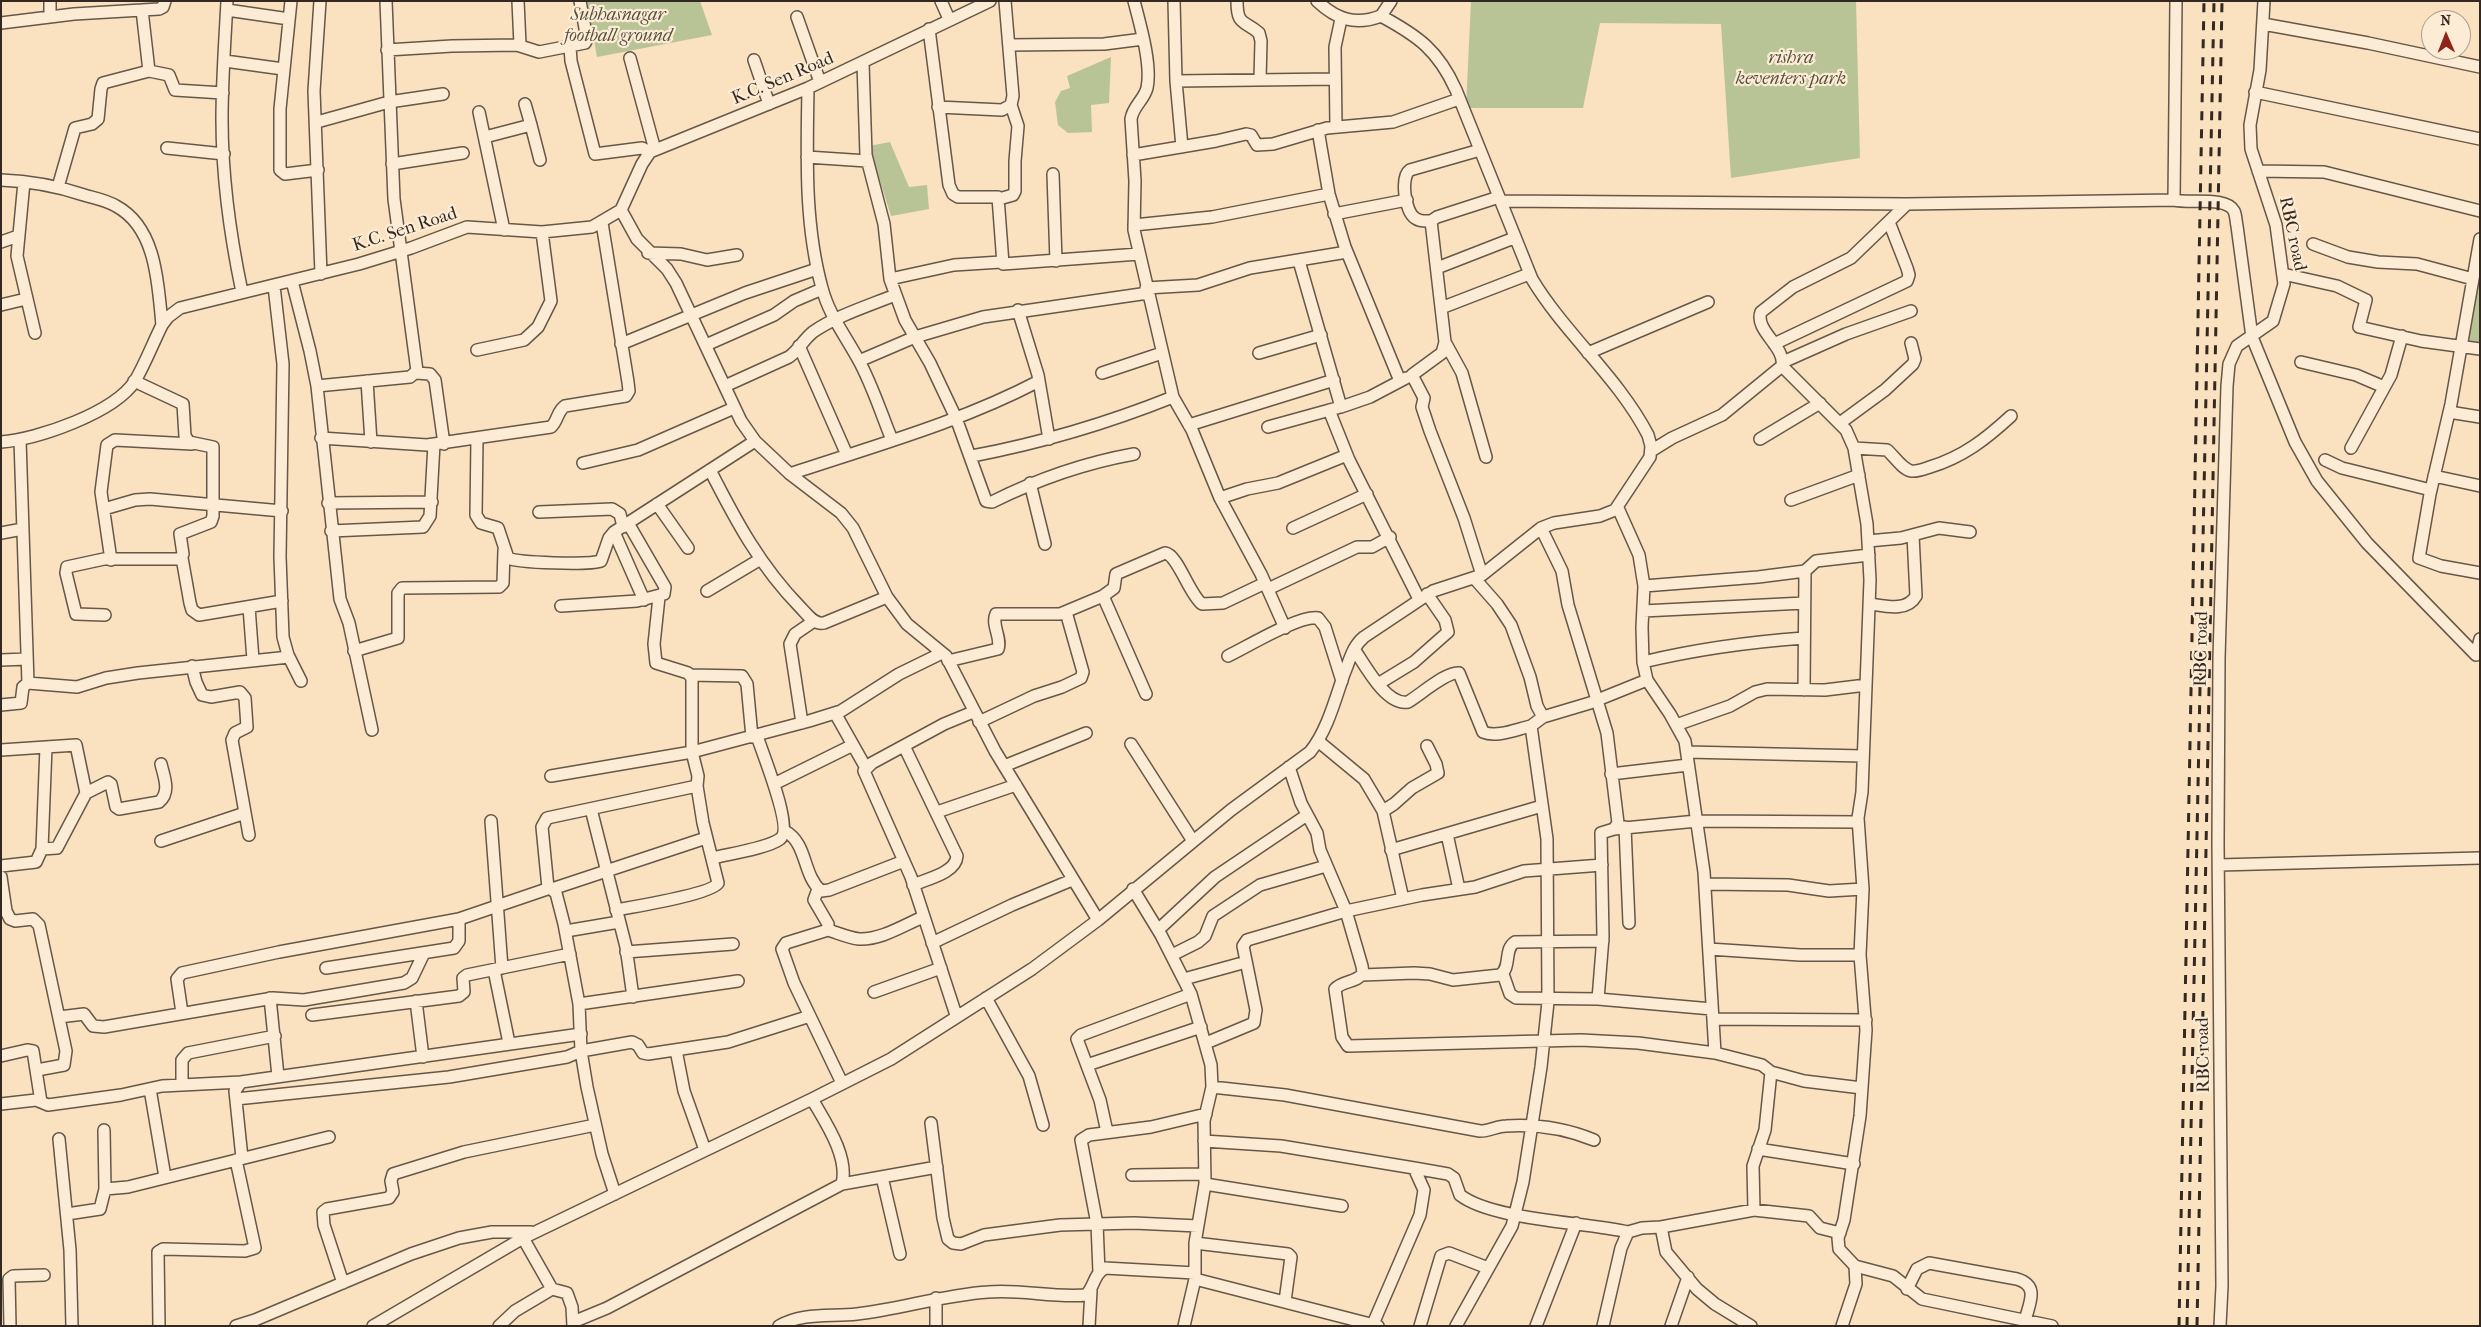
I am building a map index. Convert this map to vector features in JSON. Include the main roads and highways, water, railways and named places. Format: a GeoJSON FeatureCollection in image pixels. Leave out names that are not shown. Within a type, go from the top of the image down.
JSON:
{"type":"FeatureCollection","features":[{"type":"Feature","properties":{"kind":"railway"},"geometry":{"type":"LineString","coordinates":[[2179,1326],[2204,1]]}},
{"type":"Feature","properties":{"kind":"railway"},"geometry":{"type":"LineString","coordinates":[[2187,1326],[2214,1]]}},
{"type":"Feature","properties":{"kind":"railway"},"geometry":{"type":"LineString","coordinates":[[2197,1326],[2222,1]]}},
{"type":"Feature","properties":{"kind":"park label","name":"Subhasnagar football ground"},"geometry":{"type":"Point","coordinates":[618,26]}},
{"type":"Feature","properties":{"kind":"park label","name":"rishra keventers park"},"geometry":{"type":"Point","coordinates":[1791,69]}}]}
